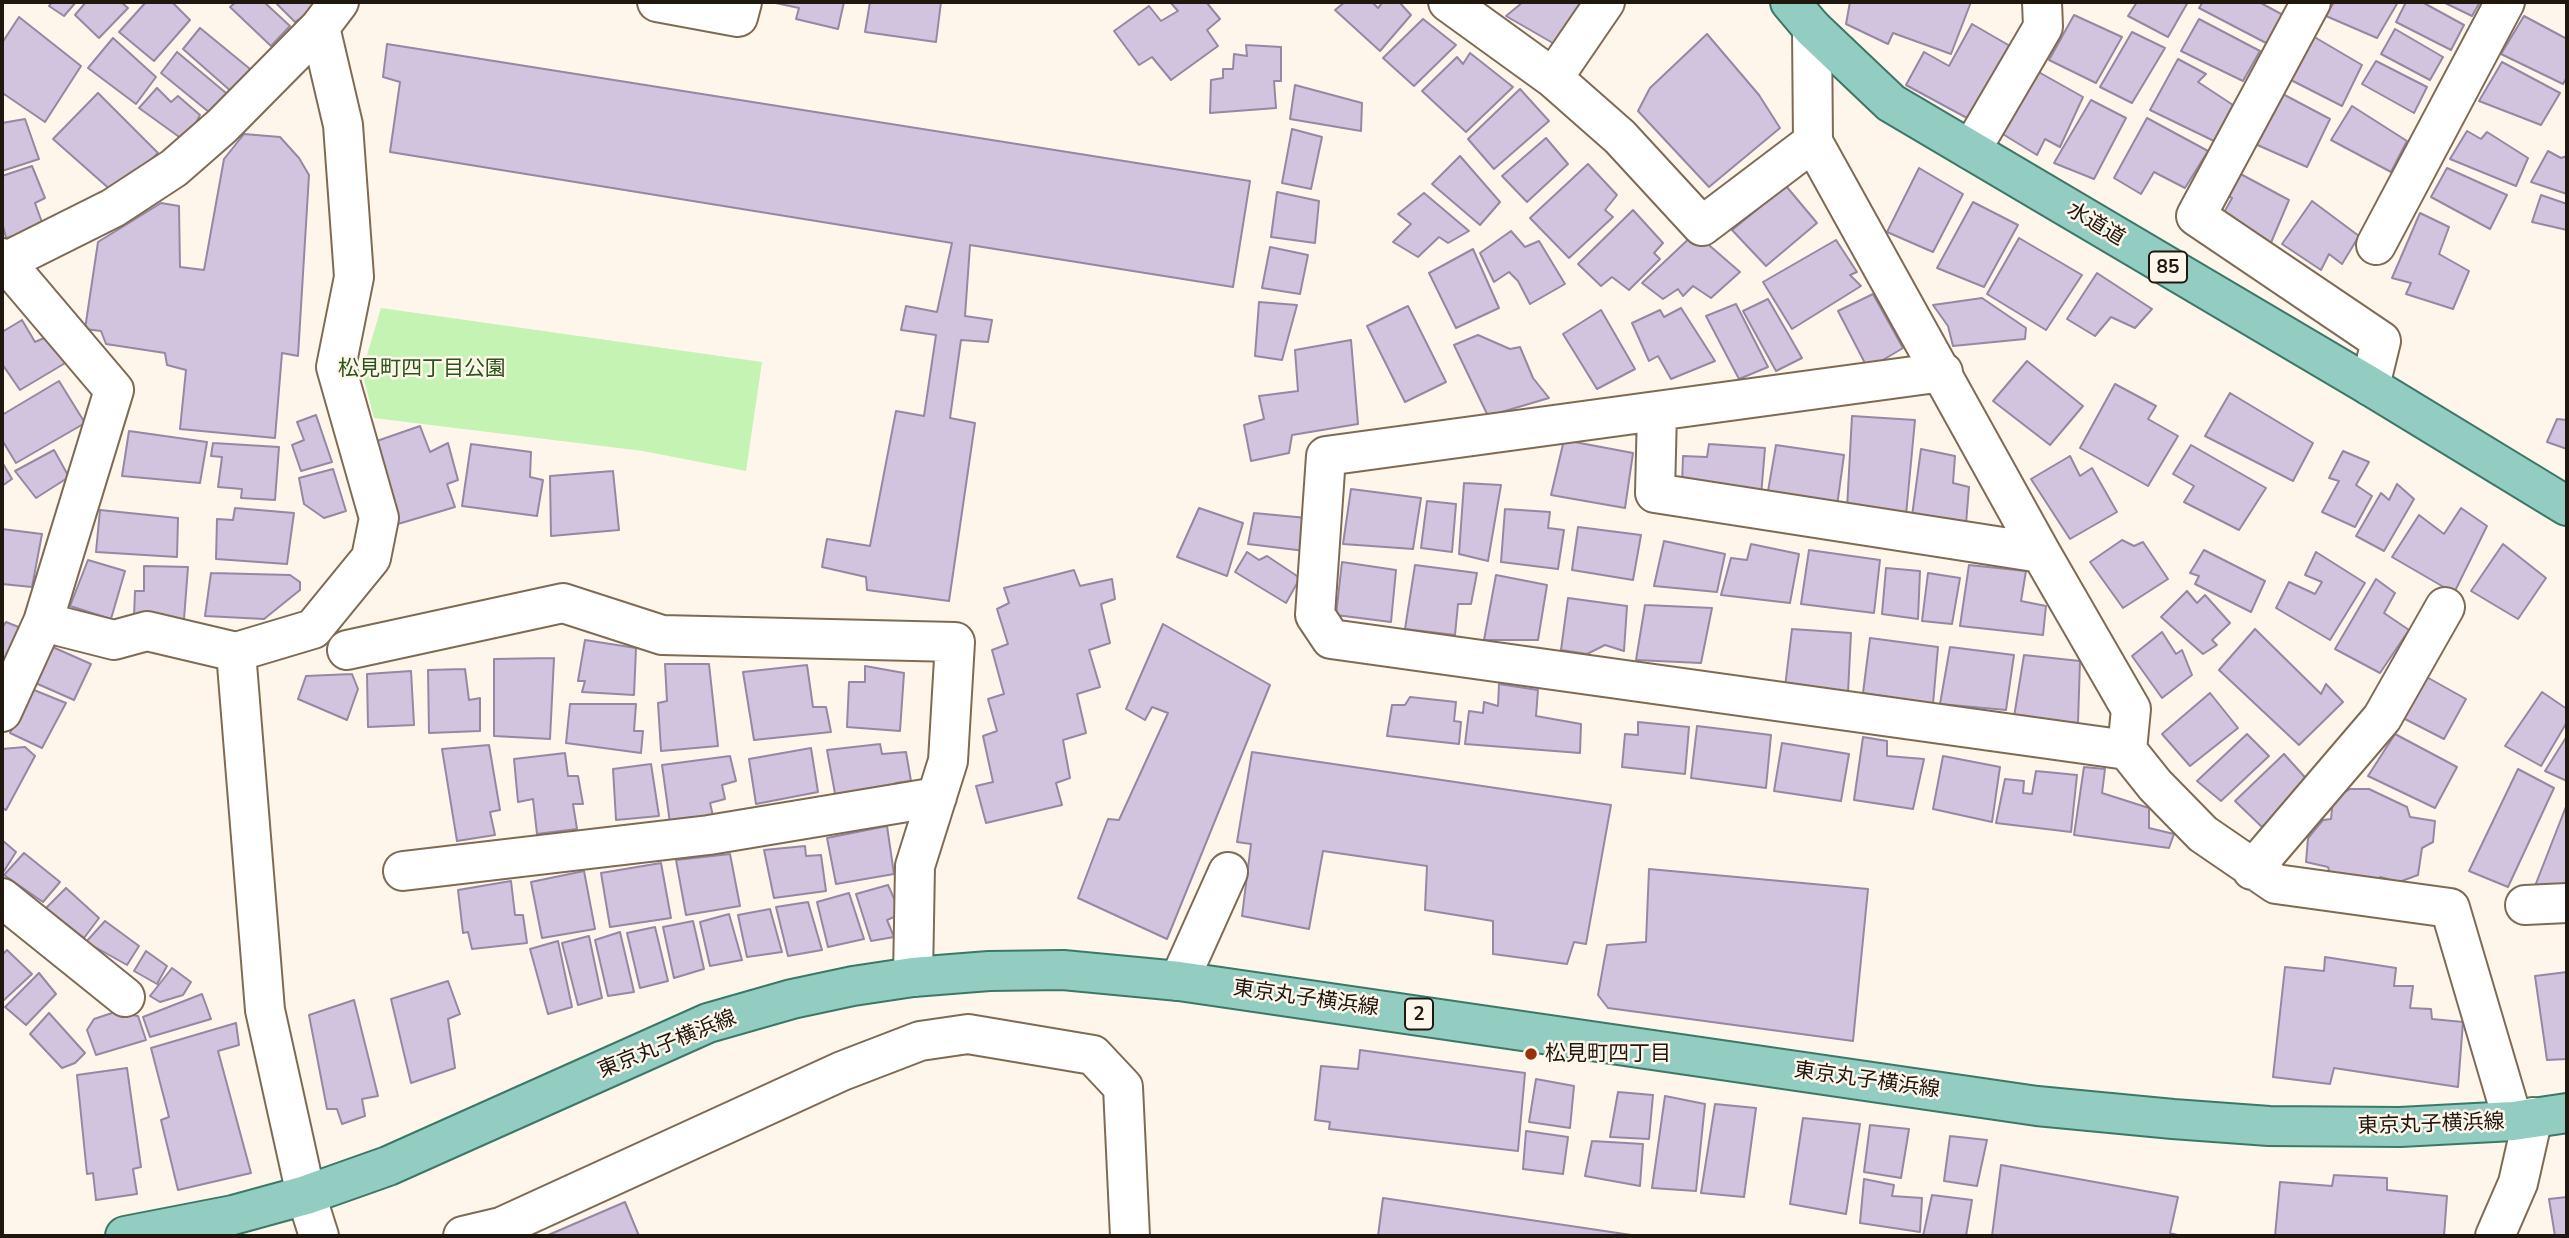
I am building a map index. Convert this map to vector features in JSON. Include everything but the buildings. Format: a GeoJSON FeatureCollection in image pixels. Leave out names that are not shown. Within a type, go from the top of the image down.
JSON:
{"type":"FeatureCollection","features":[{"type":"Feature","properties":{"kind":"main road","name":"水道道"},"geometry":{"type":"LineString","coordinates":[[1801,15],[1891,103],[2370,386],[2567,506]]}},
{"type":"Feature","properties":{"kind":"main road","name":"東京丸子横浜線"},"geometry":{"type":"LineString","coordinates":[[125,1236],[233,1215],[306,1195],[388,1166],[708,1023],[792,999],[853,986],[913,977],[989,971],[1063,971],[1179,981],[2036,1106],[2173,1119],[2269,1126],[2400,1127],[2538,1117]]}},
{"type":"Feature","properties":{"kind":"street"},"geometry":{"type":"LineString","coordinates":[[657,2],[738,17],[743,2]]}},
{"type":"Feature","properties":{"kind":"street"},"geometry":{"type":"LineString","coordinates":[[1448,2],[1553,78],[1620,136],[1702,226],[1813,142]]}},
{"type":"Feature","properties":{"kind":"street"},"geometry":{"type":"LineString","coordinates":[[1553,78],[1605,2]]}},
{"type":"Feature","properties":{"kind":"street"},"geometry":{"type":"LineString","coordinates":[[1971,150],[2043,27],[2042,2]]}},
{"type":"Feature","properties":{"kind":"street"},"geometry":{"type":"LineString","coordinates":[[2312,2],[2196,216],[2381,341],[2370,386]]}},
{"type":"Feature","properties":{"kind":"street"},"geometry":{"type":"LineString","coordinates":[[2376,245],[2505,2]]}},
{"type":"Feature","properties":{"kind":"street"},"geometry":{"type":"LineString","coordinates":[[6,696],[43,622],[114,390],[3,260],[113,208],[174,168],[222,126],[330,14]]}},
{"type":"Feature","properties":{"kind":"street"},"geometry":{"type":"LineString","coordinates":[[43,622],[114,640],[147,631],[236,652],[313,629],[371,558],[379,518],[336,367],[355,277],[343,125],[330,14]]}},
{"type":"Feature","properties":{"kind":"street"},"geometry":{"type":"LineString","coordinates":[[1801,15],[1813,142],[2040,553],[2132,709],[2127,750]]}},
{"type":"Feature","properties":{"kind":"street"},"geometry":{"type":"LineString","coordinates":[[1942,372],[1326,456],[1315,614],[1331,639],[2127,750],[2155,785],[2203,834],[2276,884],[2449,908],[2538,1117],[2518,1183],[2495,1236]]}},
{"type":"Feature","properties":{"kind":"street"},"geometry":{"type":"LineString","coordinates":[[1657,412],[1655,493],[2040,553]]}},
{"type":"Feature","properties":{"kind":"street"},"geometry":{"type":"LineString","coordinates":[[347,650],[563,603],[662,635],[955,642],[948,761],[915,866],[913,977]]}},
{"type":"Feature","properties":{"kind":"street"},"geometry":{"type":"LineString","coordinates":[[2252,870],[2382,718],[2445,607]]}},
{"type":"Feature","properties":{"kind":"street"},"geometry":{"type":"LineString","coordinates":[[236,652],[265,1010],[306,1195],[319,1236]]}},
{"type":"Feature","properties":{"kind":"street"},"geometry":{"type":"LineString","coordinates":[[403,871],[709,835],[937,797]]}},
{"type":"Feature","properties":{"kind":"street"},"geometry":{"type":"LineString","coordinates":[[1179,981],[1228,872]]}},
{"type":"Feature","properties":{"kind":"street"},"geometry":{"type":"LineString","coordinates":[[2,898],[125,997]]}},
{"type":"Feature","properties":{"kind":"street"},"geometry":{"type":"LineString","coordinates":[[2525,905],[2567,903]]}},
{"type":"Feature","properties":{"kind":"street"},"geometry":{"type":"LineString","coordinates":[[463,1236],[501,1227],[842,1071],[920,1041],[968,1034],[1093,1055],[1123,1087],[1130,1236]]}},
{"type":"Feature","properties":{"kind":"green space","name":"松見町四丁目公園"},"geometry":{"type":"Polygon","coordinates":[[[381,308],[762,362],[746,471],[643,451],[374,418],[362,372],[381,308]]]}},
{"type":"Feature","properties":{"kind":"place","name":"松見町四丁目"},"geometry":{"type":"Point","coordinates":[1531,1054]}}]}
